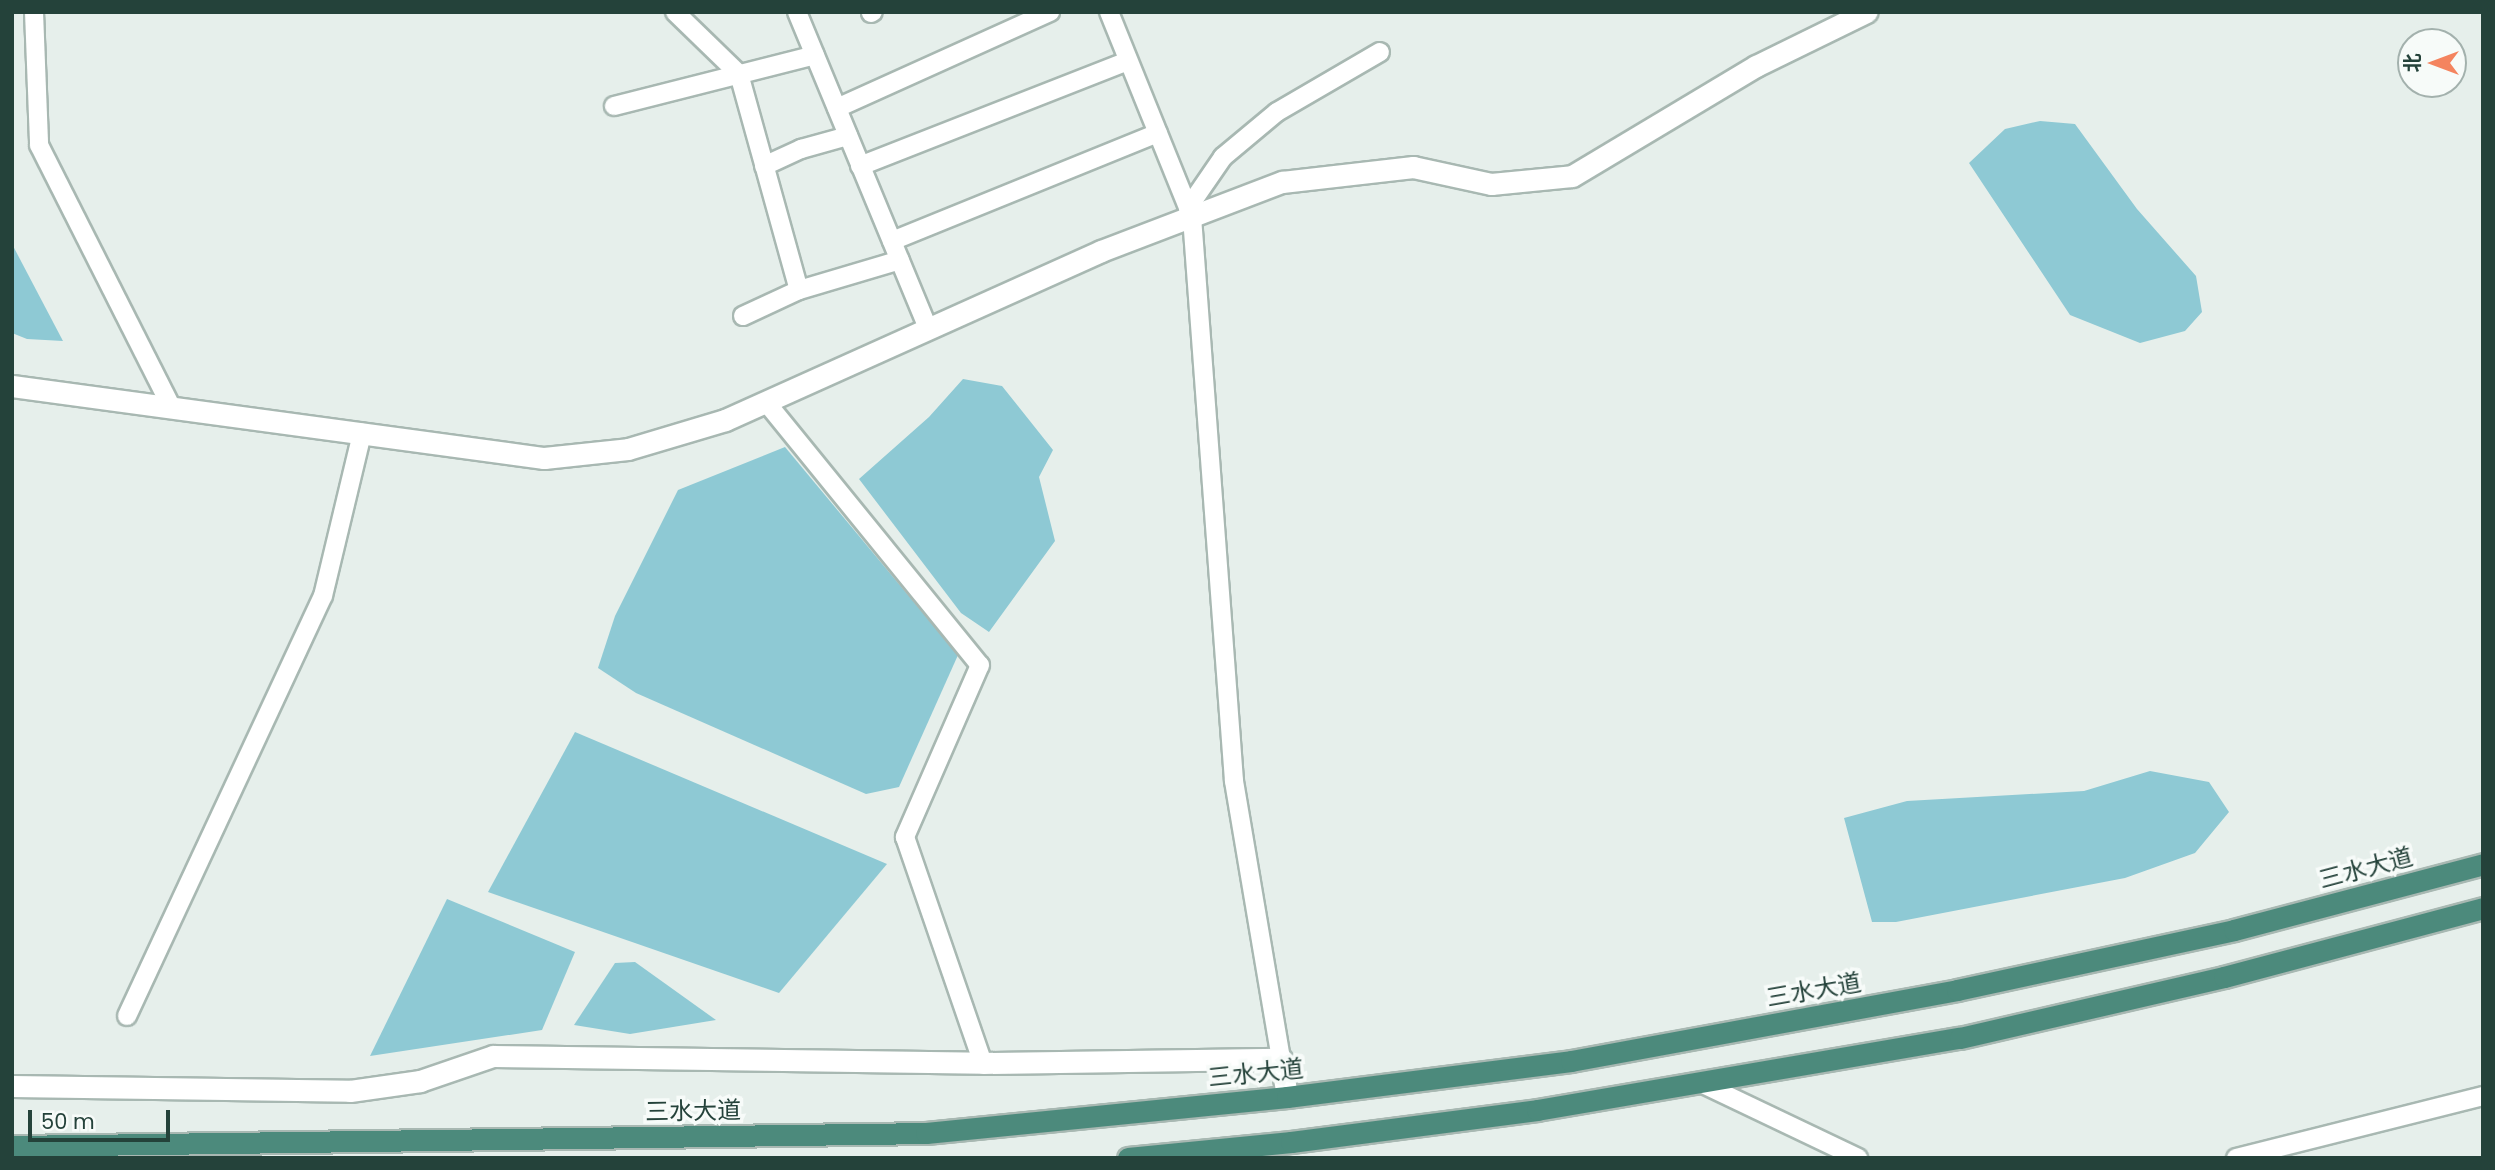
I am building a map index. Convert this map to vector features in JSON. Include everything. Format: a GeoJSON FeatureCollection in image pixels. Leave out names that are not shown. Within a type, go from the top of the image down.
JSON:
{"type":"FeatureCollection","features":[{"type":"Feature","properties":{"kind":"highway","name":"三水大道"},"geometry":{"type":"LineString","coordinates":[[12,1146],[470,1142],[926,1133],[1287,1097],[1571,1061],[1957,990],[2234,930],[2483,864]]}},
{"type":"Feature","properties":{"kind":"highway"},"geometry":{"type":"LineString","coordinates":[[1128,1158],[1292,1150],[1703,1084],[1960,1038],[2224,977],[2483,908]]}},
{"type":"Feature","properties":{"kind":"main road"},"geometry":{"type":"LineString","coordinates":[[12,386],[544,458],[628,449],[725,420],[1190,212],[1282,182],[1413,167],[1491,184],[1572,176],[1756,66],[1866,12]]}},
{"type":"Feature","properties":{"kind":"main road"},"geometry":{"type":"LineString","coordinates":[[12,1086],[350,1091],[420,1082],[493,1056],[983,1063],[1281,1059],[1287,1097]]}},
{"type":"Feature","properties":{"kind":"street"},"geometry":{"type":"LineString","coordinates":[[34,12],[39,145],[172,408]]}},
{"type":"Feature","properties":{"kind":"street"},"geometry":{"type":"LineString","coordinates":[[675,12],[739,74],[799,290]]}},
{"type":"Feature","properties":{"kind":"street"},"geometry":{"type":"LineString","coordinates":[[797,12],[928,329]]}},
{"type":"Feature","properties":{"kind":"street"},"geometry":{"type":"LineString","coordinates":[[837,108],[1050,12]]}},
{"type":"Feature","properties":{"kind":"street"},"geometry":{"type":"LineString","coordinates":[[1109,12],[1190,212],[1234,781],[1281,1059]]}},
{"type":"Feature","properties":{"kind":"street"},"geometry":{"type":"LineString","coordinates":[[1190,212],[1223,157],[1277,112],[1380,52]]}},
{"type":"Feature","properties":{"kind":"street"},"geometry":{"type":"LineString","coordinates":[[614,106],[815,55]]}},
{"type":"Feature","properties":{"kind":"street"},"geometry":{"type":"LineString","coordinates":[[860,166],[1128,61]]}},
{"type":"Feature","properties":{"kind":"street"},"geometry":{"type":"LineString","coordinates":[[892,241],[1158,133]]}},
{"type":"Feature","properties":{"kind":"street"},"geometry":{"type":"LineString","coordinates":[[764,166],[848,136]]}},
{"type":"Feature","properties":{"kind":"street"},"geometry":{"type":"LineString","coordinates":[[743,316],[799,290],[900,260]]}},
{"type":"Feature","properties":{"kind":"street"},"geometry":{"type":"LineString","coordinates":[[766,402],[980,665],[905,837],[983,1063]]}},
{"type":"Feature","properties":{"kind":"street"},"geometry":{"type":"LineString","coordinates":[[127,1016],[323,596],[362,433]]}},
{"type":"Feature","properties":{"kind":"street"},"geometry":{"type":"LineString","coordinates":[[1703,1084],[1858,1158]]}},
{"type":"Feature","properties":{"kind":"street"},"geometry":{"type":"LineString","coordinates":[[2236,1158],[2483,1096]]}},
{"type":"Feature","properties":{"kind":"water"},"geometry":{"type":"Polygon","coordinates":[[[2040,121],[2075,124],[2137,209],[2196,276],[2202,312],[2185,331],[2140,343],[2070,315],[1969,163],[2005,129],[2040,121]]]}},
{"type":"Feature","properties":{"kind":"water"},"geometry":{"type":"Polygon","coordinates":[[[12,244],[63,341],[27,339],[12,333],[12,244]]]}},
{"type":"Feature","properties":{"kind":"water"},"geometry":{"type":"Polygon","coordinates":[[[963,379],[1002,386],[1053,450],[1039,477],[1055,541],[989,632],[961,613],[859,479],[929,417],[963,379]]]}},
{"type":"Feature","properties":{"kind":"water"},"geometry":{"type":"Polygon","coordinates":[[[785,447],[958,655],[899,787],[866,794],[636,693],[598,668],[615,616],[678,490],[785,447]]]}},
{"type":"Feature","properties":{"kind":"water"},"geometry":{"type":"Polygon","coordinates":[[[575,732],[887,864],[779,993],[488,892],[575,732]]]}},
{"type":"Feature","properties":{"kind":"water"},"geometry":{"type":"Polygon","coordinates":[[[2150,771],[2209,782],[2229,812],[2195,853],[2125,878],[1896,922],[1872,922],[1844,818],[1907,801],[2084,791],[2150,771]]]}},
{"type":"Feature","properties":{"kind":"water"},"geometry":{"type":"Polygon","coordinates":[[[447,899],[575,952],[542,1030],[370,1056],[447,899]]]}},
{"type":"Feature","properties":{"kind":"water"},"geometry":{"type":"Polygon","coordinates":[[[635,962],[716,1020],[630,1034],[574,1025],[615,963],[635,962]]]}}]}
